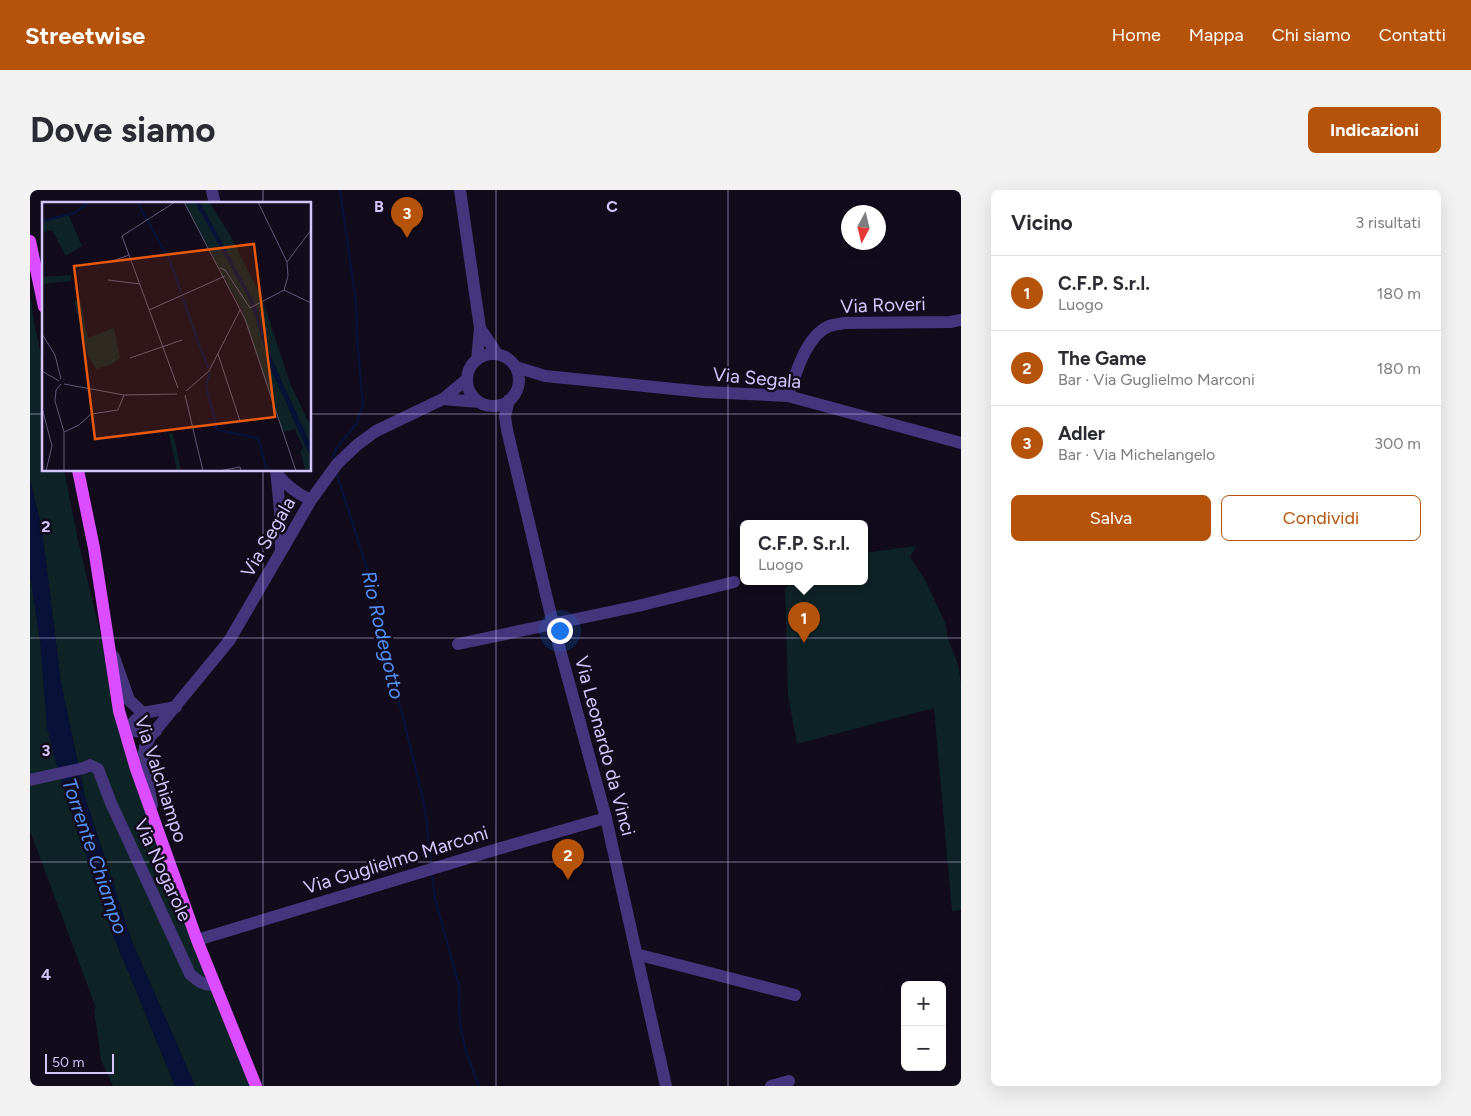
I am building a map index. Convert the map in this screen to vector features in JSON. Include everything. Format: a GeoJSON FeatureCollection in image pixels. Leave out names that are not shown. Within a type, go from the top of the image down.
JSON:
{"type":"FeatureCollection","features":[{"type":"Feature","properties":{"kind":"main road"},"geometry":{"type":"LineString","coordinates":[[30,241],[42,298]]}},
{"type":"Feature","properties":{"kind":"main road","name":"Via Valchiampo"},"geometry":{"type":"LineString","coordinates":[[78,471],[94,548],[119,711],[136,769],[197,940],[256,1086]]}},
{"type":"Feature","properties":{"kind":"street"},"geometry":{"type":"LineString","coordinates":[[460,190],[480,328],[477,360]]}},
{"type":"Feature","properties":{"kind":"street","name":"Via Roveri"},"geometry":{"type":"LineString","coordinates":[[788,396],[808,346],[817,335],[828,327],[844,323],[950,322],[961,320]]}},
{"type":"Feature","properties":{"kind":"street","name":"Via Segala"},"geometry":{"type":"LineString","coordinates":[[480,328],[498,354],[511,361],[516,367],[545,376],[704,392],[788,396],[961,443]]}},
{"type":"Feature","properties":{"kind":"street"},"geometry":{"type":"LineString","coordinates":[[477,360],[490,354],[498,354]]}},
{"type":"Feature","properties":{"kind":"street","name":"Via Segala"},"geometry":{"type":"LineString","coordinates":[[154,820],[143,757],[145,747],[150,737],[229,641],[311,500],[337,464],[356,445],[376,431],[443,399],[467,379],[468,372],[477,360]]}},
{"type":"Feature","properties":{"kind":"street"},"geometry":{"type":"LineString","coordinates":[[443,399],[484,404],[504,404],[516,392],[518,387],[519,380],[516,367]]}},
{"type":"Feature","properties":{"kind":"street","name":"Via Segala"},"geometry":{"type":"LineString","coordinates":[[518,387],[545,376]]}},
{"type":"Feature","properties":{"kind":"street"},"geometry":{"type":"LineString","coordinates":[[467,379],[468,388],[472,396],[484,404]]}},
{"type":"Feature","properties":{"kind":"street","name":"Via Leonardo da Vinci"},"geometry":{"type":"LineString","coordinates":[[509,400],[505,416],[507,430],[553,624],[606,818],[666,1086]]}},
{"type":"Feature","properties":{"kind":"street","name":"Via Leonardo da Vinci"},"geometry":{"type":"LineString","coordinates":[[484,404],[507,430]]}},
{"type":"Feature","properties":{"kind":"street"},"geometry":{"type":"LineString","coordinates":[[276,472],[286,486],[311,500]]}},
{"type":"Feature","properties":{"kind":"street"},"geometry":{"type":"LineString","coordinates":[[276,472],[281,549]]}},
{"type":"Feature","properties":{"kind":"street"},"geometry":{"type":"LineString","coordinates":[[458,644],[638,606],[734,582]]}},
{"type":"Feature","properties":{"kind":"street"},"geometry":{"type":"LineString","coordinates":[[108,637],[129,700],[143,714]]}},
{"type":"Feature","properties":{"kind":"street"},"geometry":{"type":"LineString","coordinates":[[125,730],[143,714],[176,706]]}},
{"type":"Feature","properties":{"kind":"street"},"geometry":{"type":"LineString","coordinates":[[125,730],[156,731]]}},
{"type":"Feature","properties":{"kind":"street","name":"Via Nogarole"},"geometry":{"type":"LineString","coordinates":[[35,779],[90,765],[98,770],[111,804],[190,974],[202,984],[215,984]]}},
{"type":"Feature","properties":{"kind":"street","name":"Via Guglielmo Marconi"},"geometry":{"type":"LineString","coordinates":[[197,940],[500,848],[606,818]]}},
{"type":"Feature","properties":{"kind":"street"},"geometry":{"type":"LineString","coordinates":[[636,954],[795,996]]}},
{"type":"Feature","properties":{"kind":"street"},"geometry":{"type":"LineString","coordinates":[[771,1086],[789,1081]]}},
{"type":"Feature","properties":{"kind":"green space"},"geometry":{"type":"Polygon","coordinates":[[[30,292],[42,360],[42,471],[64,471],[78,540],[130,759],[257,1086],[195,1086],[131,939],[85,797],[61,683],[42,530],[30,479],[30,292]]]}},
{"type":"Feature","properties":{"kind":"green space"},"geometry":{"type":"Polygon","coordinates":[[[916,546],[910,557],[924,578],[945,622],[948,639],[958,664],[961,684],[961,910],[952,911],[934,708],[797,744],[788,695],[785,587],[791,585],[868,585],[868,552],[916,546]]]}},
{"type":"Feature","properties":{"kind":"green space"},"geometry":{"type":"Polygon","coordinates":[[[30,574],[40,640],[111,930],[175,1086],[113,1086],[101,1060],[94,1009],[96,1008],[30,831],[30,574]]]}},
{"type":"Feature","properties":{"kind":"water","name":"Torrente Chiampo"},"geometry":{"type":"Polygon","coordinates":[[[30,479],[42,530],[61,683],[85,797],[131,939],[195,1086],[175,1086],[111,930],[57,767],[47,728],[40,640],[30,574],[30,479]]]}},
{"type":"Feature","properties":{"kind":"waterway","name":"Rio Rodegotto"},"geometry":{"type":"LineString","coordinates":[[334,461],[334,453],[357,423],[363,405],[357,339],[356,302],[340,190]]}},
{"type":"Feature","properties":{"kind":"waterway","name":"Rio Rodegotto"},"geometry":{"type":"LineString","coordinates":[[336,472],[380,608],[389,645],[392,673],[423,799],[431,864]]}},
{"type":"Feature","properties":{"kind":"waterway","name":"Rio Rodegotto"},"geometry":{"type":"LineString","coordinates":[[432,874],[435,898],[459,986],[460,1025],[463,1039],[479,1086]]}},
{"type":"Feature","properties":{"kind":"place","name":"Adler"},"geometry":{"type":"Point","coordinates":[407,238]}},
{"type":"Feature","properties":{"kind":"place","name":"C.F.P. S.r.l."},"geometry":{"type":"Point","coordinates":[804,643]}},
{"type":"Feature","properties":{"kind":"place","name":"The Game"},"geometry":{"type":"Point","coordinates":[568,880]}}]}
